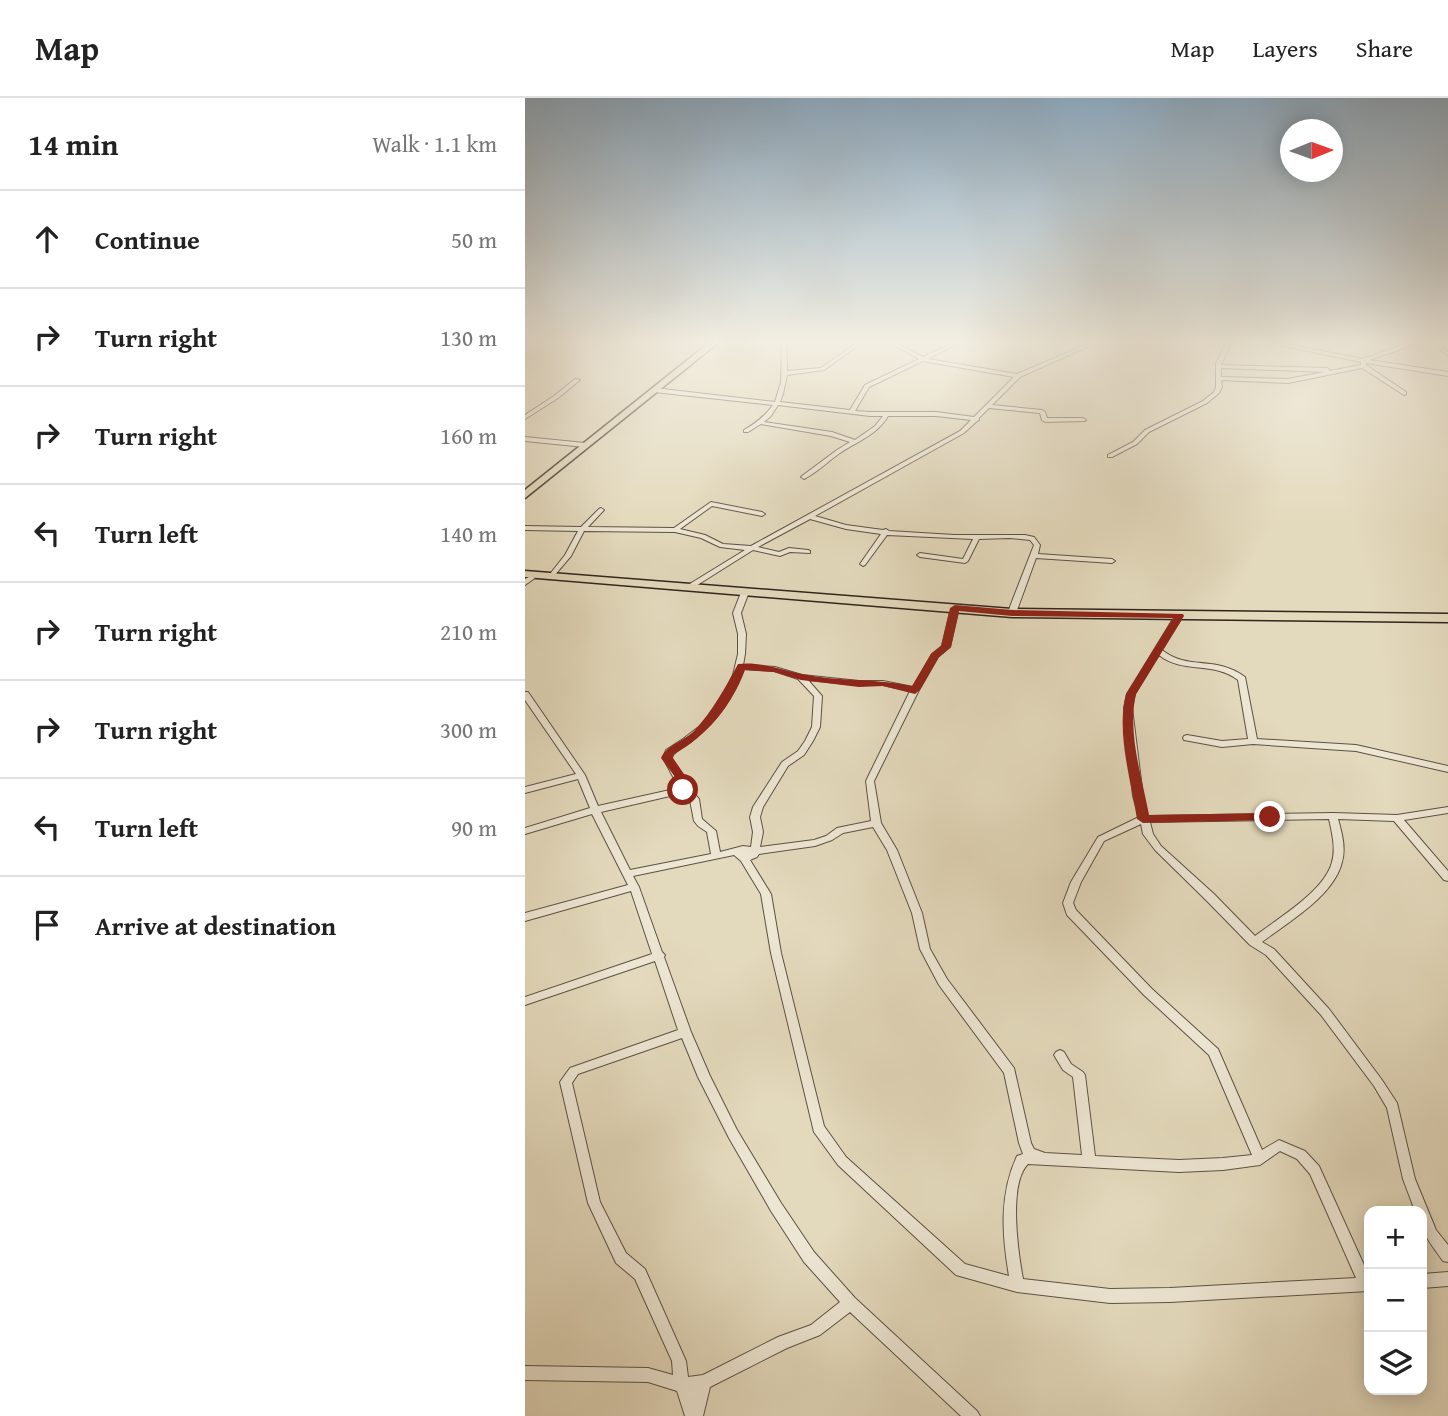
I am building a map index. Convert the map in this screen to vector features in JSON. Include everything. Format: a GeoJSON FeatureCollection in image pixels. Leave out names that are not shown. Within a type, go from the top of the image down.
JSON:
{"type":"FeatureCollection","features":[{"type":"Feature","properties":{"kind":"main road"},"geometry":{"type":"LineString","coordinates":[[525,495],[637,404]]}},
{"type":"Feature","properties":{"kind":"main road"},"geometry":{"type":"LineString","coordinates":[[527,578],[552,575],[1012,613],[1448,618]]}},
{"type":"Feature","properties":{"kind":"main road"},"geometry":{"type":"LineString","coordinates":[[527,578],[582,578]]}},
{"type":"Feature","properties":{"kind":"street"},"geometry":{"type":"LineString","coordinates":[[525,416],[546,404]]}},
{"type":"Feature","properties":{"kind":"street"},"geometry":{"type":"LineString","coordinates":[[746,431],[762,423],[777,404]]}},
{"type":"Feature","properties":{"kind":"street"},"geometry":{"type":"LineString","coordinates":[[789,404],[886,415],[936,414],[977,419]]}},
{"type":"Feature","properties":{"kind":"street"},"geometry":{"type":"LineString","coordinates":[[852,412],[857,404]]}},
{"type":"Feature","properties":{"kind":"street"},"geometry":{"type":"LineString","coordinates":[[1110,456],[1135,443],[1147,431],[1202,404]]}},
{"type":"Feature","properties":{"kind":"street"},"geometry":{"type":"LineString","coordinates":[[691,587],[808,516],[933,450],[977,419],[988,405],[1042,412],[1045,420],[1052,422],[1083,420]]}},
{"type":"Feature","properties":{"kind":"street"},"geometry":{"type":"LineString","coordinates":[[804,477],[876,429],[886,415]]}},
{"type":"Feature","properties":{"kind":"street"},"geometry":{"type":"LineString","coordinates":[[762,423],[832,434],[855,442]]}},
{"type":"Feature","properties":{"kind":"street"},"geometry":{"type":"LineString","coordinates":[[525,439],[585,445]]}},
{"type":"Feature","properties":{"kind":"street"},"geometry":{"type":"LineString","coordinates":[[675,530],[711,504],[762,514]]}},
{"type":"Feature","properties":{"kind":"street"},"geometry":{"type":"LineString","coordinates":[[552,575],[568,556],[582,529],[601,510]]}},
{"type":"Feature","properties":{"kind":"street"},"geometry":{"type":"LineString","coordinates":[[808,516],[821,521],[885,531],[1032,538],[1037,545],[1035,556],[1022,580],[1012,613]]}},
{"type":"Feature","properties":{"kind":"street"},"geometry":{"type":"LineString","coordinates":[[525,528],[675,530],[703,536],[722,546],[752,548],[780,554],[789,550],[809,552]]}},
{"type":"Feature","properties":{"kind":"street"},"geometry":{"type":"LineString","coordinates":[[863,564],[885,531]]}},
{"type":"Feature","properties":{"kind":"street"},"geometry":{"type":"LineString","coordinates":[[920,555],[965,561],[977,537]]}},
{"type":"Feature","properties":{"kind":"street"},"geometry":{"type":"LineString","coordinates":[[1035,556],[1112,561]]}},
{"type":"Feature","properties":{"kind":"street"},"geometry":{"type":"LineString","coordinates":[[716,856],[711,831],[698,823],[694,799],[683,790],[680,777],[667,758],[669,752],[692,740],[733,688],[741,667],[740,623],[737,613],[745,592]]}},
{"type":"Feature","properties":{"kind":"street"},"geometry":{"type":"LineString","coordinates":[[955,608],[946,647],[935,656],[915,690],[870,781],[876,823],[892,850],[917,913],[925,949],[943,982],[1010,1071],[1025,1143],[1030,1153],[1042,1158]]}},
{"type":"Feature","properties":{"kind":"street"},"geometry":{"type":"LineString","coordinates":[[1179,616],[1131,694],[1128,708],[1131,748],[1148,834],[1158,848],[1254,942],[1270,952],[1325,1012],[1394,1107],[1409,1179],[1431,1234],[1448,1255]]}},
{"type":"Feature","properties":{"kind":"street"},"geometry":{"type":"LineString","coordinates":[[1159,651],[1163,656],[1176,661],[1224,667],[1236,673],[1242,679],[1254,741]]}},
{"type":"Feature","properties":{"kind":"street"},"geometry":{"type":"LineString","coordinates":[[741,667],[775,669],[801,677],[843,682],[883,683],[915,690]]}},
{"type":"Feature","properties":{"kind":"street"},"geometry":{"type":"LineString","coordinates":[[801,677],[818,695]]}},
{"type":"Feature","properties":{"kind":"street"},"geometry":{"type":"LineString","coordinates":[[843,682],[827,687],[818,695],[816,727],[801,753],[785,764],[758,807],[755,817],[758,832],[749,852],[753,874],[766,894],[776,953],[818,1128],[842,1161],[961,1270],[1017,1285],[1110,1296],[1364,1284]]}},
{"type":"Feature","properties":{"kind":"street"},"geometry":{"type":"LineString","coordinates":[[525,694],[581,775],[595,810],[634,887],[685,1032],[733,1134],[776,1207],[809,1257],[850,1303],[972,1416]]}},
{"type":"Feature","properties":{"kind":"street"},"geometry":{"type":"LineString","coordinates":[[1187,738],[1222,744],[1254,741],[1356,748],[1448,769]]}},
{"type":"Feature","properties":{"kind":"street"},"geometry":{"type":"LineString","coordinates":[[525,790],[581,775]]}},
{"type":"Feature","properties":{"kind":"street"},"geometry":{"type":"LineString","coordinates":[[525,831],[595,810],[683,790]]}},
{"type":"Feature","properties":{"kind":"street"},"geometry":{"type":"LineString","coordinates":[[1260,1159],[1214,1052],[1148,992],[1071,912],[1068,903],[1076,882],[1101,839],[1143,819],[1333,816],[1397,818],[1448,810]]}},
{"type":"Feature","properties":{"kind":"street"},"geometry":{"type":"LineString","coordinates":[[1254,942],[1317,895],[1337,867],[1339,839],[1333,816]]}},
{"type":"Feature","properties":{"kind":"street"},"geometry":{"type":"LineString","coordinates":[[1397,818],[1448,878]]}},
{"type":"Feature","properties":{"kind":"street"},"geometry":{"type":"LineString","coordinates":[[627,874],[716,856],[815,844],[840,830],[876,823]]}},
{"type":"Feature","properties":{"kind":"street"},"geometry":{"type":"LineString","coordinates":[[525,916],[634,887]]}},
{"type":"Feature","properties":{"kind":"street"},"geometry":{"type":"LineString","coordinates":[[525,1001],[660,955]]}},
{"type":"Feature","properties":{"kind":"street"},"geometry":{"type":"LineString","coordinates":[[685,1032],[574,1071],[566,1082],[594,1203],[621,1258],[640,1274],[680,1362],[682,1385],[694,1416]]}},
{"type":"Feature","properties":{"kind":"street"},"geometry":{"type":"LineString","coordinates":[[1060,1055],[1067,1067],[1079,1075],[1089,1160]]}},
{"type":"Feature","properties":{"kind":"street"},"geometry":{"type":"LineString","coordinates":[[1017,1285],[1010,1241],[1011,1205],[1016,1171],[1025,1143]]}},
{"type":"Feature","properties":{"kind":"street"},"geometry":{"type":"LineString","coordinates":[[1020,1163],[1026,1158],[1042,1158],[1179,1166],[1260,1159],[1279,1145],[1300,1155],[1315,1170],[1364,1275]]}},
{"type":"Feature","properties":{"kind":"street"},"geometry":{"type":"LineString","coordinates":[[1427,1281],[1448,1279]]}},
{"type":"Feature","properties":{"kind":"street"},"geometry":{"type":"LineString","coordinates":[[525,1373],[648,1375],[682,1385],[704,1382],[783,1342],[815,1331],[850,1303]]}},
{"type":"Feature","properties":{"kind":"street"},"geometry":{"type":"LineString","coordinates":[[694,1416],[704,1382]]}},
{"type":"Feature","properties":{"kind":"route"},"geometry":{"type":"LineString","coordinates":[[683,790],[680,777],[667,758],[669,752],[692,740],[701,730],[733,688],[741,667],[775,669],[801,677],[883,683],[915,690],[935,656],[946,647],[955,608],[1012,613],[1179,616],[1159,651],[1147,665],[1131,694],[1128,708],[1131,748],[1143,819],[1270,817]]}}]}
